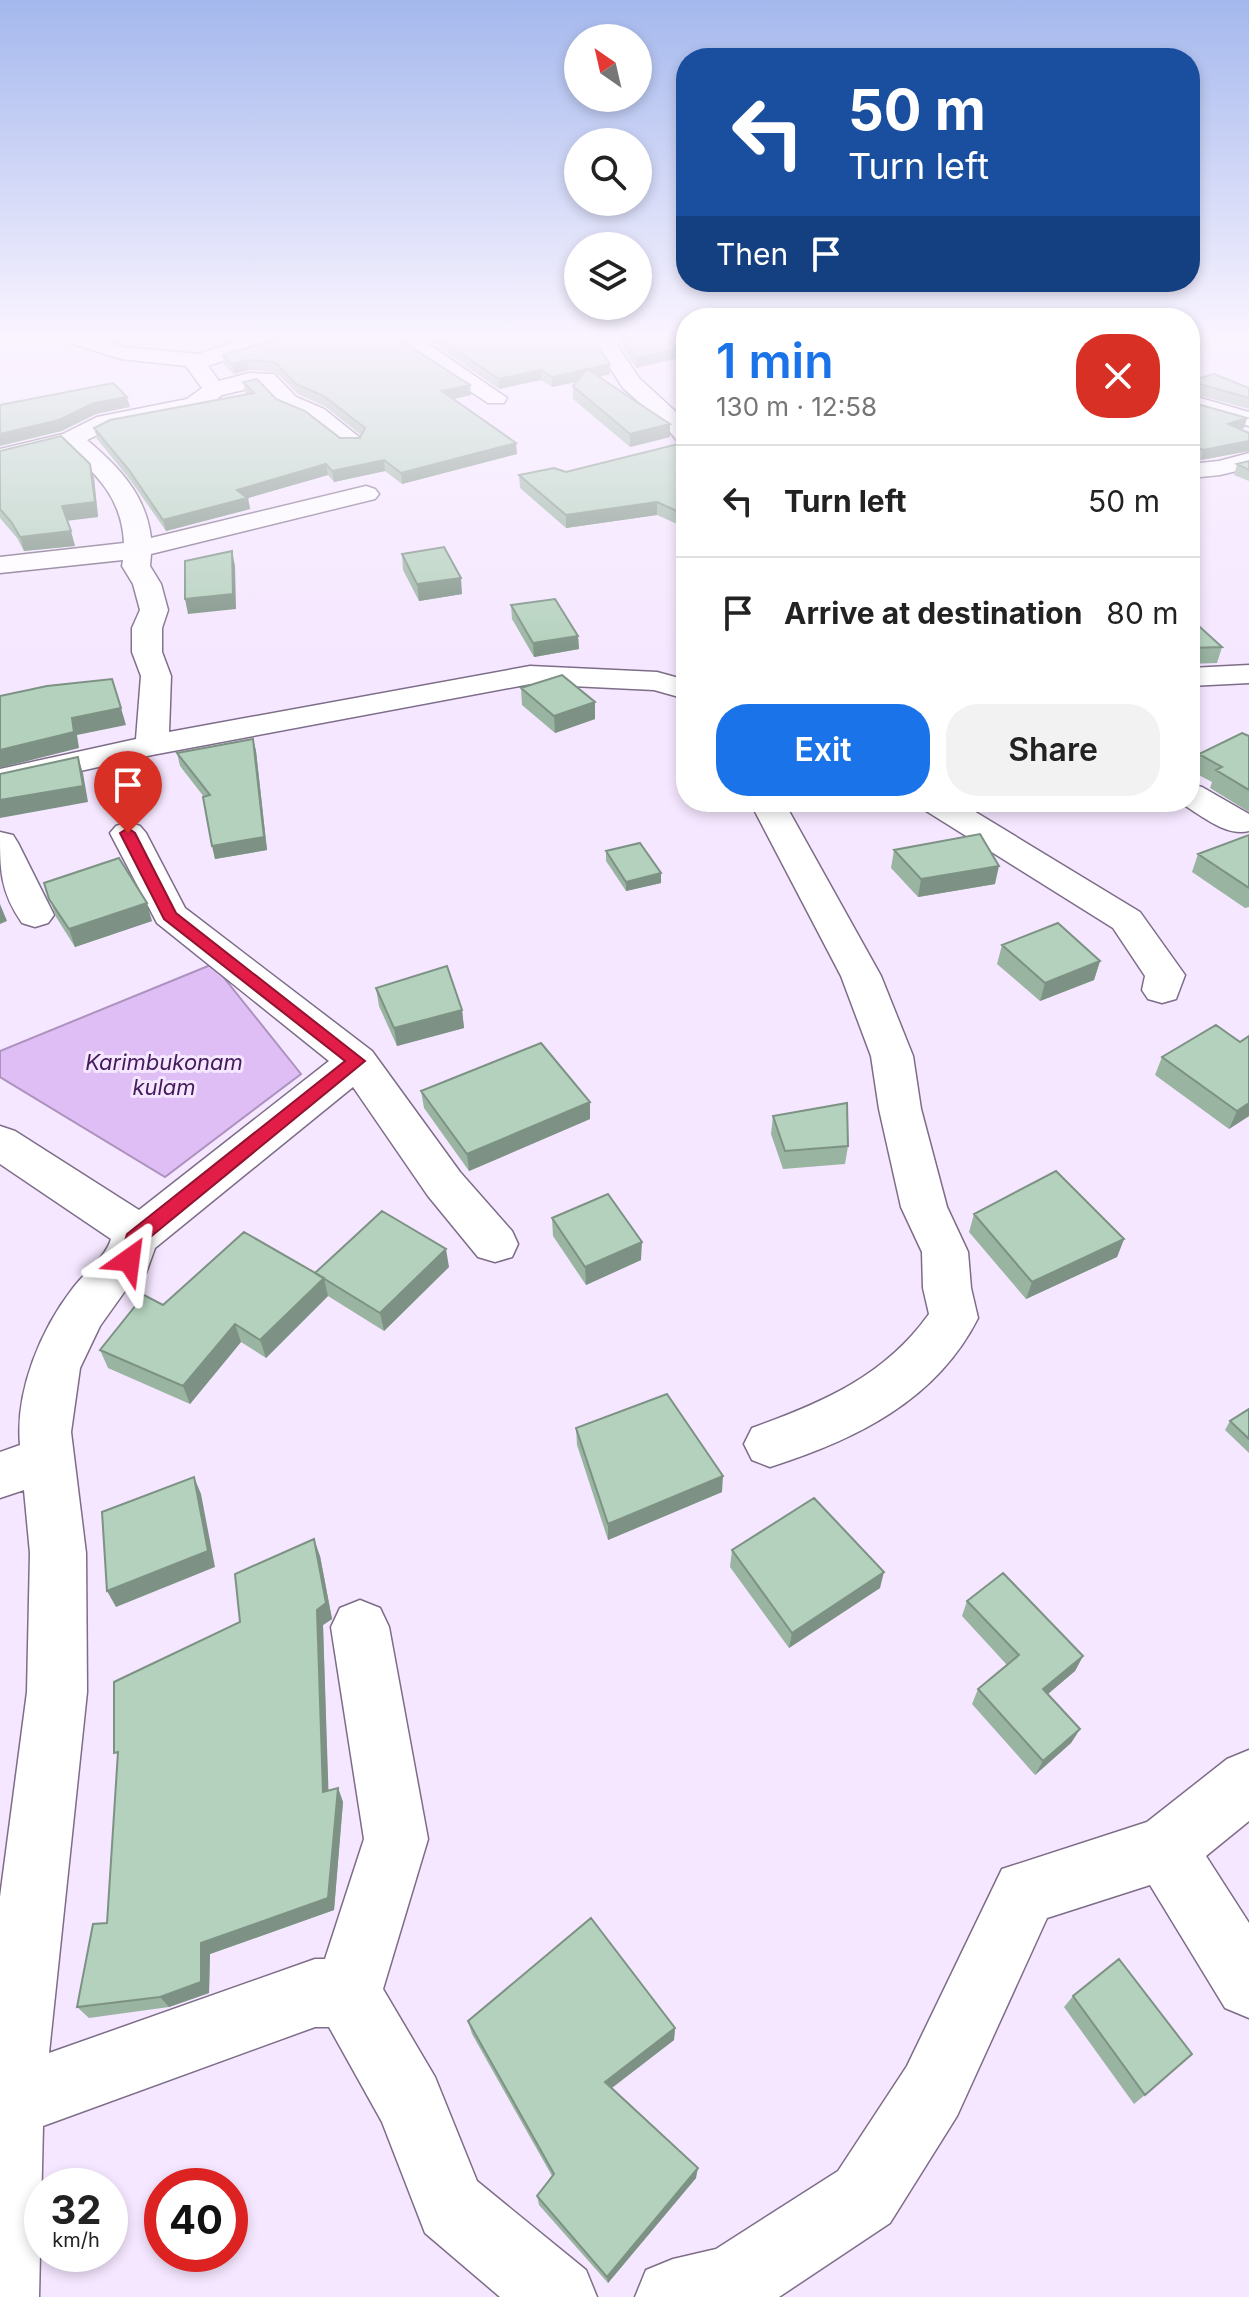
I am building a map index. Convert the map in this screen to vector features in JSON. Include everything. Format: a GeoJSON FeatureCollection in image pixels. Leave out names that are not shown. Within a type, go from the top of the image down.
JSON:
{"type":"FeatureCollection","features":[{"type":"Feature","properties":{"kind":"street"},"geometry":{"type":"LineString","coordinates":[[0,456],[45,445]]}},
{"type":"Feature","properties":{"kind":"street"},"geometry":{"type":"LineString","coordinates":[[78,445],[118,483],[138,532],[140,550],[136,566],[147,584],[154,610],[147,628],[147,652],[156,676],[152,745]]}},
{"type":"Feature","properties":{"kind":"street"},"geometry":{"type":"LineString","coordinates":[[1200,470],[1249,460]]}},
{"type":"Feature","properties":{"kind":"street"},"geometry":{"type":"LineString","coordinates":[[0,565],[140,550],[366,494]]}},
{"type":"Feature","properties":{"kind":"street"},"geometry":{"type":"LineString","coordinates":[[1200,676],[1249,674]]}},
{"type":"Feature","properties":{"kind":"street"},"geometry":{"type":"LineString","coordinates":[[0,779],[152,745],[530,675],[657,681],[676,687]]}},
{"type":"Feature","properties":{"kind":"street"},"geometry":{"type":"LineString","coordinates":[[1200,800],[1239,823]]}},
{"type":"Feature","properties":{"kind":"street"},"geometry":{"type":"LineString","coordinates":[[770,1444],[816,1431],[868,1402],[922,1361],[954,1318],[947,1288],[945,1252],[924,1207],[900,1109],[892,1056],[861,976],[772,812]]}},
{"type":"Feature","properties":{"kind":"street"},"geometry":{"type":"LineString","coordinates":[[951,812],[1127,920],[1165,975],[1162,990]]}},
{"type":"Feature","properties":{"kind":"street"},"geometry":{"type":"LineString","coordinates":[[128,833],[170,915],[357,1061],[444,1184],[495,1244]]}},
{"type":"Feature","properties":{"kind":"street"},"geometry":{"type":"LineString","coordinates":[[0,843],[35,915]]}},
{"type":"Feature","properties":{"kind":"street"},"geometry":{"type":"LineString","coordinates":[[134,1239],[357,1061]]}},
{"type":"Feature","properties":{"kind":"street"},"geometry":{"type":"LineString","coordinates":[[0,1142],[66,1188],[118,1218],[129,1228],[134,1239],[129,1260],[108,1278],[81,1314],[55,1368],[45,1432],[24,1467],[58,1553],[57,1692],[19,1871],[1,2297]]}},
{"type":"Feature","properties":{"kind":"street"},"geometry":{"type":"LineString","coordinates":[[360,1627],[396,1839],[348,1994],[410,2102],[451,2207],[559,2297]]}},
{"type":"Feature","properties":{"kind":"street"},"geometry":{"type":"LineString","coordinates":[[673,2297],[731,2284],[864,2197],[932,2091],[1025,1892],[1164,1849],[1249,1781]]}},
{"type":"Feature","properties":{"kind":"street"},"geometry":{"type":"LineString","coordinates":[[1164,1849],[1249,1984]]}},
{"type":"Feature","properties":{"kind":"street"},"geometry":{"type":"LineString","coordinates":[[8,2103],[315,1993],[348,1994]]}},
{"type":"Feature","properties":{"kind":"water","name":"Karimbukonam kulam"},"geometry":{"type":"Polygon","coordinates":[[[213,964],[301,1074],[165,1177],[0,1077],[0,1051],[213,964]]]}},
{"type":"Feature","properties":{"kind":"building"},"geometry":{"type":"Polygon","coordinates":[[[24,445],[71,445],[90,464],[95,502],[62,506],[71,531],[20,537],[0,509],[0,451],[24,445]]]}},
{"type":"Feature","properties":{"kind":"building"},"geometry":{"type":"Polygon","coordinates":[[[108,445],[508,445],[401,473],[384,460],[332,471],[326,464],[237,490],[247,498],[163,520],[108,445]]]}},
{"type":"Feature","properties":{"kind":"building"},"geometry":{"type":"Polygon","coordinates":[[[676,445],[676,511],[657,502],[566,515],[519,475],[554,468],[566,472],[676,445]]]}},
{"type":"Feature","properties":{"kind":"building"},"geometry":{"type":"Polygon","coordinates":[[[1200,445],[1228,445],[1203,450],[1200,445]]]}},
{"type":"Feature","properties":{"kind":"building"},"geometry":{"type":"Polygon","coordinates":[[[1249,461],[1249,470],[1237,464],[1249,461]]]}},
{"type":"Feature","properties":{"kind":"building"},"geometry":{"type":"Polygon","coordinates":[[[444,547],[461,578],[417,584],[402,554],[444,547]]]}},
{"type":"Feature","properties":{"kind":"building"},"geometry":{"type":"Polygon","coordinates":[[[232,551],[233,594],[185,599],[185,561],[232,551]]]}},
{"type":"Feature","properties":{"kind":"building"},"geometry":{"type":"Polygon","coordinates":[[[555,599],[578,636],[533,643],[511,605],[555,599]]]}},
{"type":"Feature","properties":{"kind":"building"},"geometry":{"type":"Polygon","coordinates":[[[1200,627],[1222,647],[1200,648],[1200,627]]]}},
{"type":"Feature","properties":{"kind":"building"},"geometry":{"type":"Polygon","coordinates":[[[562,675],[595,702],[554,716],[521,688],[562,675]]]}},
{"type":"Feature","properties":{"kind":"building"},"geometry":{"type":"Polygon","coordinates":[[[112,679],[121,708],[72,718],[74,732],[0,750],[0,696],[47,686],[112,679]]]}},
{"type":"Feature","properties":{"kind":"building"},"geometry":{"type":"Polygon","coordinates":[[[1242,733],[1249,736],[1249,790],[1216,770],[1222,767],[1200,754],[1242,733]]]}},
{"type":"Feature","properties":{"kind":"building"},"geometry":{"type":"Polygon","coordinates":[[[253,739],[264,837],[212,846],[203,797],[210,795],[177,753],[253,739]]]}},
{"type":"Feature","properties":{"kind":"building"},"geometry":{"type":"Polygon","coordinates":[[[78,757],[83,786],[0,800],[0,774],[78,757]]]}},
{"type":"Feature","properties":{"kind":"building"},"geometry":{"type":"Polygon","coordinates":[[[980,834],[999,866],[921,879],[894,850],[980,834]]]}},
{"type":"Feature","properties":{"kind":"building"},"geometry":{"type":"Polygon","coordinates":[[[1249,835],[1249,888],[1198,854],[1249,835]]]}},
{"type":"Feature","properties":{"kind":"building"},"geometry":{"type":"Polygon","coordinates":[[[640,843],[661,873],[626,882],[606,851],[640,843]]]}},
{"type":"Feature","properties":{"kind":"building"},"geometry":{"type":"Polygon","coordinates":[[[119,858],[147,903],[69,929],[49,899],[44,883],[119,858]]]}},
{"type":"Feature","properties":{"kind":"building"},"geometry":{"type":"Polygon","coordinates":[[[1058,923],[1100,961],[1045,983],[1002,945],[1058,923]]]}},
{"type":"Feature","properties":{"kind":"building"},"geometry":{"type":"Polygon","coordinates":[[[447,966],[462,1010],[394,1028],[376,988],[447,966]]]}},
{"type":"Feature","properties":{"kind":"building"},"geometry":{"type":"Polygon","coordinates":[[[1216,1025],[1240,1042],[1249,1036],[1249,1103],[1237,1111],[1162,1057],[1216,1025]]]}},
{"type":"Feature","properties":{"kind":"building"},"geometry":{"type":"Polygon","coordinates":[[[541,1043],[590,1102],[467,1154],[421,1091],[541,1043]]]}},
{"type":"Feature","properties":{"kind":"building"},"geometry":{"type":"Polygon","coordinates":[[[847,1103],[848,1146],[785,1151],[773,1116],[847,1103]]]}},
{"type":"Feature","properties":{"kind":"building"},"geometry":{"type":"Polygon","coordinates":[[[1056,1171],[1124,1239],[1032,1282],[974,1214],[1056,1171]]]}},
{"type":"Feature","properties":{"kind":"building"},"geometry":{"type":"Polygon","coordinates":[[[608,1194],[642,1242],[585,1267],[552,1218],[608,1194]]]}},
{"type":"Feature","properties":{"kind":"building"},"geometry":{"type":"Polygon","coordinates":[[[382,1211],[446,1249],[380,1313],[315,1273],[382,1211]]]}},
{"type":"Feature","properties":{"kind":"building"},"geometry":{"type":"Polygon","coordinates":[[[244,1232],[324,1278],[260,1340],[235,1324],[183,1386],[100,1350],[144,1295],[163,1305],[244,1232]]]}},
{"type":"Feature","properties":{"kind":"building"},"geometry":{"type":"Polygon","coordinates":[[[667,1394],[723,1476],[608,1524],[576,1428],[667,1394]]]}},
{"type":"Feature","properties":{"kind":"building"},"geometry":{"type":"Polygon","coordinates":[[[1249,1409],[1249,1439],[1230,1421],[1249,1409]]]}},
{"type":"Feature","properties":{"kind":"building"},"geometry":{"type":"Polygon","coordinates":[[[194,1477],[208,1551],[107,1591],[102,1512],[194,1477]]]}},
{"type":"Feature","properties":{"kind":"building"},"geometry":{"type":"Polygon","coordinates":[[[814,1498],[884,1572],[792,1633],[732,1550],[814,1498]]]}},
{"type":"Feature","properties":{"kind":"building"},"geometry":{"type":"Polygon","coordinates":[[[314,1539],[326,1603],[317,1610],[323,1792],[338,1788],[328,1898],[201,1943],[201,1982],[160,1997],[77,2007],[93,1924],[107,1923],[118,1752],[114,1753],[114,1682],[240,1622],[235,1574],[314,1539]]]}},
{"type":"Feature","properties":{"kind":"building"},"geometry":{"type":"Polygon","coordinates":[[[1003,1573],[1083,1656],[1043,1689],[1080,1729],[1043,1761],[978,1689],[1019,1655],[967,1601],[1003,1573]]]}},
{"type":"Feature","properties":{"kind":"building"},"geometry":{"type":"Polygon","coordinates":[[[591,1918],[675,2028],[605,2082],[698,2168],[607,2277],[537,2196],[554,2174],[468,2021],[591,1918]]]}},
{"type":"Feature","properties":{"kind":"building"},"geometry":{"type":"Polygon","coordinates":[[[1119,1959],[1192,2054],[1145,2095],[1073,1996],[1119,1959]]]}},
{"type":"Feature","properties":{"kind":"route"},"geometry":{"type":"LineString","coordinates":[[128,833],[170,915],[357,1061],[134,1239],[129,1260]]}}]}
